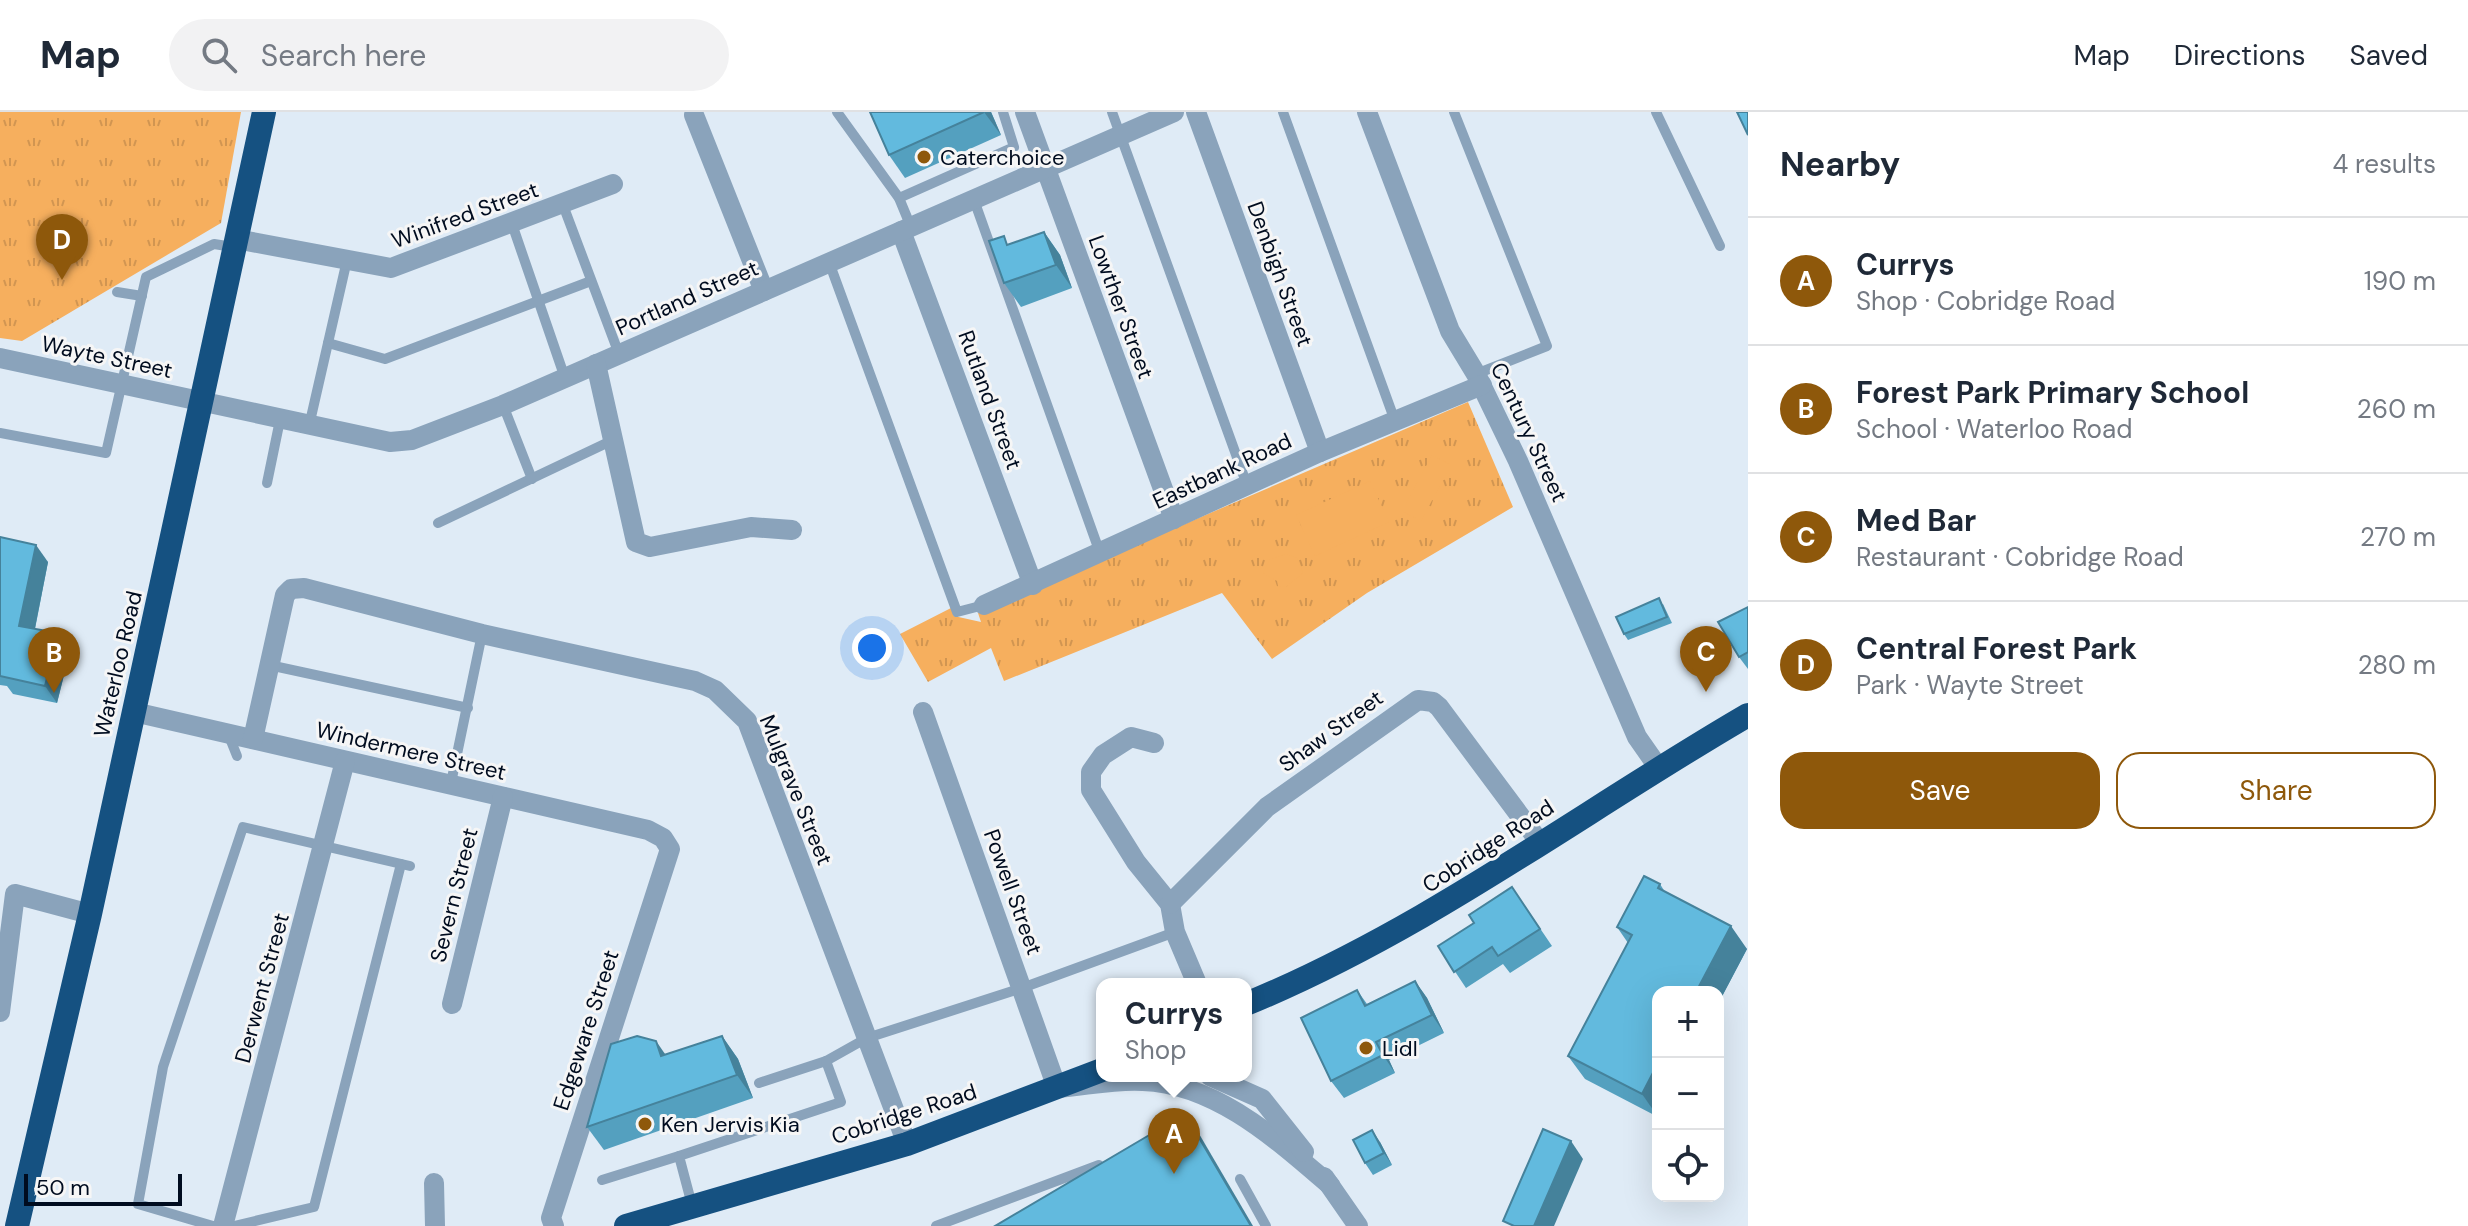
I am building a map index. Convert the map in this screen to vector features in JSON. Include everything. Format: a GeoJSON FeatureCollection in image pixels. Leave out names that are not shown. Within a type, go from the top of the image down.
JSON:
{"type":"FeatureCollection","features":[{"type":"Feature","properties":{"kind":"highway","name":"Waterloo Road"},"geometry":{"type":"LineString","coordinates":[[17,1226],[204,403],[264,112]]}},
{"type":"Feature","properties":{"kind":"highway","name":"Cobridge Road"},"geometry":{"type":"LineString","coordinates":[[1252,1002],[1306,979],[1422,919],[1658,767],[1748,715]]}},
{"type":"Feature","properties":{"kind":"highway","name":"Cobridge Road"},"geometry":{"type":"LineString","coordinates":[[626,1226],[907,1144],[1096,1072]]}},
{"type":"Feature","properties":{"kind":"street","name":"Lowther Street"},"geometry":{"type":"LineString","coordinates":[[1025,112],[1174,519]]}},
{"type":"Feature","properties":{"kind":"street","name":"Portland Street"},"geometry":{"type":"LineString","coordinates":[[204,403],[401,443],[503,405],[1174,112]]}},
{"type":"Feature","properties":{"kind":"street","name":"Denbigh Street"},"geometry":{"type":"LineString","coordinates":[[1196,112],[1320,452]]}},
{"type":"Feature","properties":{"kind":"street","name":"Century Street"},"geometry":{"type":"LineString","coordinates":[[1367,112],[1450,331],[1481,385],[1518,461],[1637,737],[1658,767]]}},
{"type":"Feature","properties":{"kind":"street"},"geometry":{"type":"LineString","coordinates":[[694,115],[764,291]]}},
{"type":"Feature","properties":{"kind":"street","name":"Winifred Street"},"geometry":{"type":"LineString","coordinates":[[235,243],[391,268],[613,184]]}},
{"type":"Feature","properties":{"kind":"street","name":"Rutland Street"},"geometry":{"type":"LineString","coordinates":[[906,229],[1033,585]]}},
{"type":"Feature","properties":{"kind":"street","name":"Wayte Street"},"geometry":{"type":"LineString","coordinates":[[0,358],[204,403]]}},
{"type":"Feature","properties":{"kind":"street"},"geometry":{"type":"LineString","coordinates":[[596,364],[636,542],[650,547],[751,527],[792,530]]}},
{"type":"Feature","properties":{"kind":"street","name":"Eastbank Road"},"geometry":{"type":"LineString","coordinates":[[984,605],[1320,452],[1481,385]]}},
{"type":"Feature","properties":{"kind":"street","name":"Mulgrave Street"},"geometry":{"type":"LineString","coordinates":[[269,665],[285,595],[291,589],[304,588],[482,634],[695,681],[715,690],[747,721],[907,1144]]}},
{"type":"Feature","properties":{"kind":"street"},"geometry":{"type":"LineString","coordinates":[[253,739],[269,665]]}},
{"type":"Feature","properties":{"kind":"street","name":"Shaw Street"},"geometry":{"type":"LineString","coordinates":[[1170,904],[1267,807],[1418,700],[1433,702],[1439,707],[1541,844]]}},
{"type":"Feature","properties":{"kind":"street","name":"Windermere Street"},"geometry":{"type":"LineString","coordinates":[[134,712],[648,830],[663,838],[670,849]]}},
{"type":"Feature","properties":{"kind":"street","name":"Powell Street"},"geometry":{"type":"LineString","coordinates":[[923,712],[1057,1088]]}},
{"type":"Feature","properties":{"kind":"street"},"geometry":{"type":"LineString","coordinates":[[1154,743],[1131,737],[1103,755],[1091,772],[1091,790],[1136,862],[1170,904],[1175,932],[1194,978]]}},
{"type":"Feature","properties":{"kind":"street","name":"Derwent Street"},"geometry":{"type":"LineString","coordinates":[[223,1226],[345,761]]}},
{"type":"Feature","properties":{"kind":"street","name":"Severn Street"},"geometry":{"type":"LineString","coordinates":[[452,1004],[503,797]]}},
{"type":"Feature","properties":{"kind":"street","name":"Edgeware Street"},"geometry":{"type":"LineString","coordinates":[[554,1226],[551,1218],[670,849]]}},
{"type":"Feature","properties":{"kind":"street"},"geometry":{"type":"LineString","coordinates":[[0,1012],[7,893],[90,914]]}},
{"type":"Feature","properties":{"kind":"street"},"geometry":{"type":"LineString","coordinates":[[1057,1088],[1132,1082]]}},
{"type":"Feature","properties":{"kind":"street"},"geometry":{"type":"LineString","coordinates":[[1149,1082],[1200,1093],[1264,1130],[1330,1185]]}},
{"type":"Feature","properties":{"kind":"street"},"geometry":{"type":"LineString","coordinates":[[1224,1082],[1262,1099]]}},
{"type":"Feature","properties":{"kind":"street"},"geometry":{"type":"LineString","coordinates":[[1250,1082],[1358,1226]]}},
{"type":"Feature","properties":{"kind":"street"},"geometry":{"type":"LineString","coordinates":[[434,1183],[435,1226]]}},
{"type":"Feature","properties":{"kind":"lane"},"geometry":{"type":"LineString","coordinates":[[837,112],[899,198],[906,229]]}},
{"type":"Feature","properties":{"kind":"lane"},"geometry":{"type":"LineString","coordinates":[[899,198],[1014,147],[1003,112]]}},
{"type":"Feature","properties":{"kind":"lane"},"geometry":{"type":"LineString","coordinates":[[1112,112],[1247,485]]}},
{"type":"Feature","properties":{"kind":"lane"},"geometry":{"type":"LineString","coordinates":[[1283,112],[1395,421]]}},
{"type":"Feature","properties":{"kind":"lane"},"geometry":{"type":"LineString","coordinates":[[1454,112],[1547,346],[1481,385]]}},
{"type":"Feature","properties":{"kind":"lane"},"geometry":{"type":"LineString","coordinates":[[1656,112],[1720,246]]}},
{"type":"Feature","properties":{"kind":"lane"},"geometry":{"type":"LineString","coordinates":[[974,200],[1100,553]]}},
{"type":"Feature","properties":{"kind":"lane"},"geometry":{"type":"LineString","coordinates":[[563,205],[619,354]]}},
{"type":"Feature","properties":{"kind":"lane"},"geometry":{"type":"LineString","coordinates":[[512,224],[565,378]]}},
{"type":"Feature","properties":{"kind":"lane"},"geometry":{"type":"LineString","coordinates":[[0,433],[106,453],[146,277],[214,244],[235,243]]}},
{"type":"Feature","properties":{"kind":"lane"},"geometry":{"type":"LineString","coordinates":[[309,426],[347,260]]}},
{"type":"Feature","properties":{"kind":"lane"},"geometry":{"type":"LineString","coordinates":[[829,262],[957,612],[984,605]]}},
{"type":"Feature","properties":{"kind":"lane"},"geometry":{"type":"LineString","coordinates":[[328,343],[385,359],[591,281]]}},
{"type":"Feature","properties":{"kind":"lane"},"geometry":{"type":"LineString","coordinates":[[117,292],[142,296]]}},
{"type":"Feature","properties":{"kind":"lane"},"geometry":{"type":"LineString","coordinates":[[503,405],[532,479]]}},
{"type":"Feature","properties":{"kind":"lane"},"geometry":{"type":"LineString","coordinates":[[267,483],[280,420]]}},
{"type":"Feature","properties":{"kind":"lane"},"geometry":{"type":"LineString","coordinates":[[438,523],[613,440]]}},
{"type":"Feature","properties":{"kind":"lane"},"geometry":{"type":"LineString","coordinates":[[451,783],[482,634]]}},
{"type":"Feature","properties":{"kind":"lane"},"geometry":{"type":"LineString","coordinates":[[269,665],[468,708]]}},
{"type":"Feature","properties":{"kind":"lane"},"geometry":{"type":"LineString","coordinates":[[228,735],[237,756]]}},
{"type":"Feature","properties":{"kind":"lane"},"geometry":{"type":"LineString","coordinates":[[213,1226],[138,1204],[163,1067],[243,827],[406,865],[314,1207],[234,1226]]}},
{"type":"Feature","properties":{"kind":"lane"},"geometry":{"type":"LineString","coordinates":[[759,1083],[826,1061],[867,1038],[1022,988],[1175,932]]}},
{"type":"Feature","properties":{"kind":"lane"},"geometry":{"type":"LineString","coordinates":[[602,1180],[841,1102],[826,1061]]}},
{"type":"Feature","properties":{"kind":"lane"},"geometry":{"type":"LineString","coordinates":[[679,1156],[692,1207]]}},
{"type":"Feature","properties":{"kind":"lane"},"geometry":{"type":"LineString","coordinates":[[936,1226],[1099,1165]]}},
{"type":"Feature","properties":{"kind":"lane"},"geometry":{"type":"LineString","coordinates":[[1240,1179],[1266,1226]]}},
{"type":"Feature","properties":{"kind":"green space"},"geometry":{"type":"Polygon","coordinates":[[[0,112],[241,112],[221,223],[22,341],[0,338],[0,112]]]}},
{"type":"Feature","properties":{"kind":"green space"},"geometry":{"type":"Polygon","coordinates":[[[1468,402],[1513,507],[1367,593],[1272,659],[1222,593],[1004,681],[991,648],[928,682],[900,634],[951,608],[954,616],[981,622],[978,613],[1468,402]]]}},
{"type":"Feature","properties":{"kind":"green space"},"geometry":{"type":"Polygon","coordinates":[[[1432,455],[1451,465],[1421,521],[1402,511],[1432,455]]]}},
{"type":"Feature","properties":{"kind":"green space"},"geometry":{"type":"Polygon","coordinates":[[[1370,481],[1389,522],[1315,556],[1296,515],[1370,481]]]}},
{"type":"Feature","properties":{"kind":"green space"},"geometry":{"type":"Polygon","coordinates":[[[1286,554],[1297,558],[1303,573],[1286,587],[1278,586],[1277,581],[1263,573],[1270,559],[1286,554]]]}},
{"type":"Feature","properties":{"kind":"building"},"geometry":{"type":"Polygon","coordinates":[[[870,112],[984,112],[889,155],[870,112]]]}},
{"type":"Feature","properties":{"kind":"building"},"geometry":{"type":"Polygon","coordinates":[[[1737,112],[1748,112],[1748,135],[1737,112]]]}},
{"type":"Feature","properties":{"kind":"building"},"geometry":{"type":"Polygon","coordinates":[[[1044,232],[1056,265],[1004,283],[989,241],[1004,236],[1007,245],[1044,232]]]}},
{"type":"Feature","properties":{"kind":"building"},"geometry":{"type":"Polygon","coordinates":[[[0,537],[36,545],[19,626],[58,633],[45,686],[0,676],[0,537]]]}},
{"type":"Feature","properties":{"kind":"building"},"geometry":{"type":"Polygon","coordinates":[[[1659,598],[1667,617],[1624,634],[1616,617],[1659,598]]]}},
{"type":"Feature","properties":{"kind":"building"},"geometry":{"type":"Polygon","coordinates":[[[1748,607],[1748,652],[1739,657],[1718,622],[1748,607]]]}},
{"type":"Feature","properties":{"kind":"building"},"geometry":{"type":"Polygon","coordinates":[[[1644,876],[1660,884],[1658,888],[1731,926],[1699,986],[1652,986],[1652,1075],[1642,1094],[1568,1056],[1632,935],[1617,927],[1644,876]]]}},
{"type":"Feature","properties":{"kind":"building"},"geometry":{"type":"Polygon","coordinates":[[[1512,887],[1540,929],[1498,956],[1492,947],[1454,972],[1438,946],[1474,923],[1469,915],[1512,887]]]}},
{"type":"Feature","properties":{"kind":"building"},"geometry":{"type":"Polygon","coordinates":[[[1415,981],[1432,1015],[1376,1042],[1383,1055],[1331,1081],[1301,1018],[1357,990],[1365,1006],[1415,981]]]}},
{"type":"Feature","properties":{"kind":"building"},"geometry":{"type":"Polygon","coordinates":[[[637,1036],[656,1041],[661,1056],[722,1036],[737,1075],[587,1127],[611,1044],[637,1036]]]}},
{"type":"Feature","properties":{"kind":"building"},"geometry":{"type":"Polygon","coordinates":[[[1185,1114],[1251,1226],[995,1226],[1185,1114]]]}},
{"type":"Feature","properties":{"kind":"building"},"geometry":{"type":"Polygon","coordinates":[[[1543,1129],[1571,1141],[1534,1226],[1514,1226],[1503,1221],[1543,1129]]]}},
{"type":"Feature","properties":{"kind":"building"},"geometry":{"type":"Polygon","coordinates":[[[1372,1130],[1384,1153],[1365,1163],[1353,1140],[1372,1130]]]}},
{"type":"Feature","properties":{"kind":"place","name":"Caterchoice"},"geometry":{"type":"Point","coordinates":[924,157]}},
{"type":"Feature","properties":{"kind":"place","name":"Central Forest Park"},"geometry":{"type":"Point","coordinates":[62,280]}},
{"type":"Feature","properties":{"kind":"place","name":"Med Bar"},"geometry":{"type":"Point","coordinates":[1706,692]}},
{"type":"Feature","properties":{"kind":"place","name":"Forest Park Primary School"},"geometry":{"type":"Point","coordinates":[54,693]}},
{"type":"Feature","properties":{"kind":"place","name":"Lidl"},"geometry":{"type":"Point","coordinates":[1366,1048]}},
{"type":"Feature","properties":{"kind":"place","name":"Ken Jervis Kia"},"geometry":{"type":"Point","coordinates":[645,1124]}},
{"type":"Feature","properties":{"kind":"place","name":"Currys"},"geometry":{"type":"Point","coordinates":[1174,1174]}}]}
